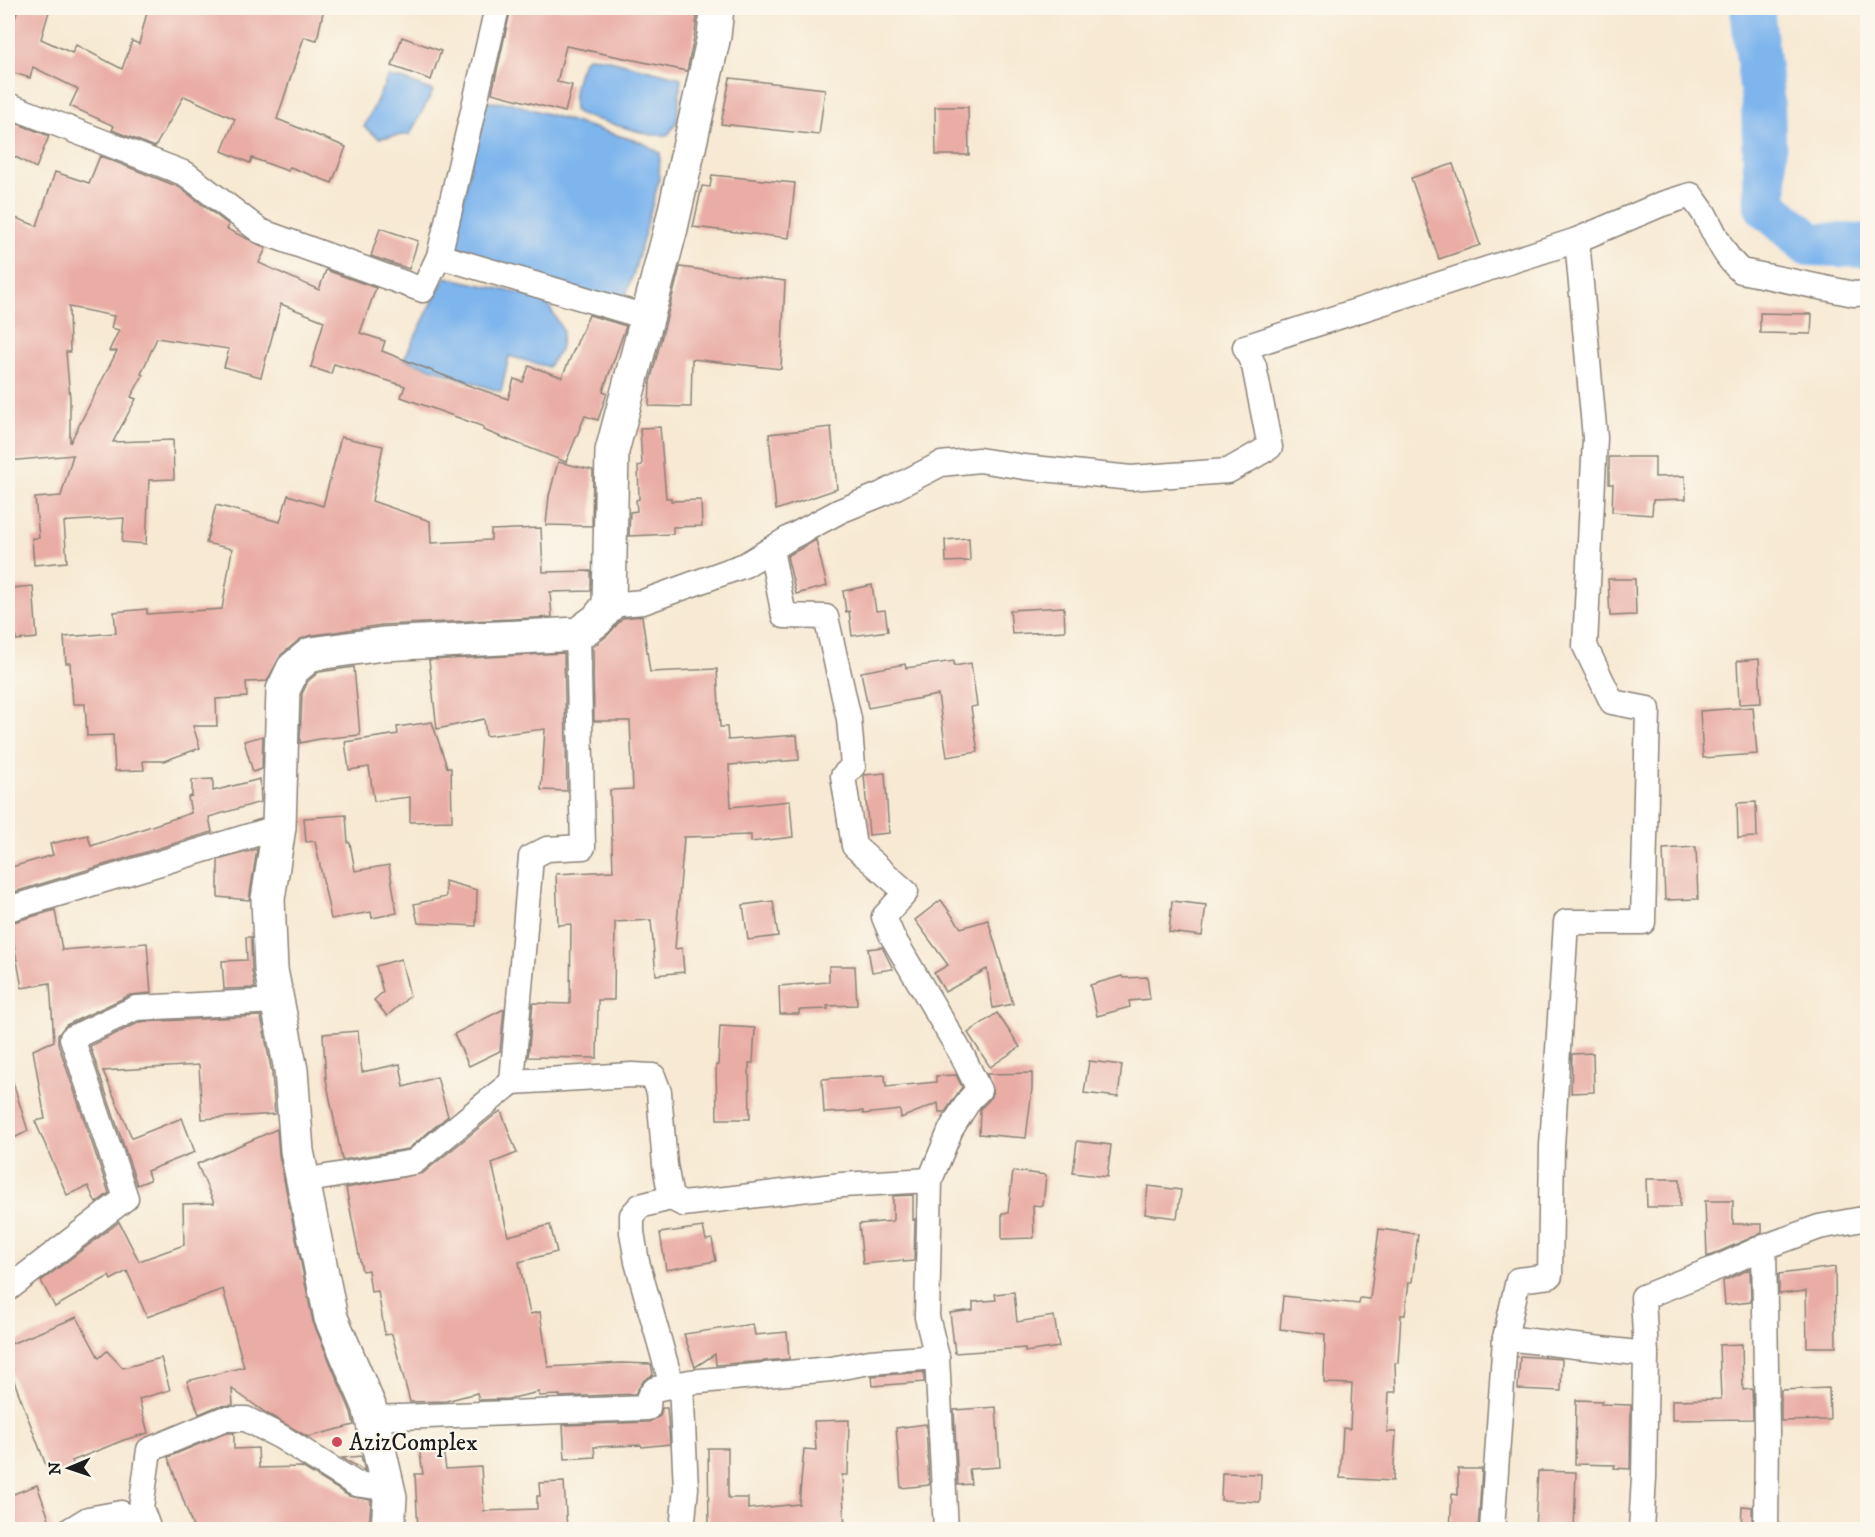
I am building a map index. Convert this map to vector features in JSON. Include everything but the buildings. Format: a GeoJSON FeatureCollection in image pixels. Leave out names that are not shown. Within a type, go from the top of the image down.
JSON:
{"type":"FeatureCollection","features":[{"type":"Feature","properties":{"kind":"street"},"geometry":{"type":"LineString","coordinates":[[10,110],[186,174],[260,231],[423,290],[439,256],[497,8]]}},
{"type":"Feature","properties":{"kind":"street"},"geometry":{"type":"LineString","coordinates":[[388,1530],[390,1497],[369,1406],[331,1318],[297,1151],[291,1070],[271,970],[268,899],[279,827],[283,690],[293,669],[311,654],[383,644],[578,634],[597,620],[609,605],[612,451],[671,228],[714,36],[717,8]]}},
{"type":"Feature","properties":{"kind":"street"},"geometry":{"type":"LineString","coordinates":[[609,605],[643,602],[745,565],[840,511],[882,494],[941,464],[979,460],[1131,478],[1228,471],[1270,447],[1254,366],[1245,347],[1577,240],[1662,204],[1691,195],[1733,264],[1742,271],[1854,294],[1868,293]]}},
{"type":"Feature","properties":{"kind":"street"},"geometry":{"type":"LineString","coordinates":[[1492,1530],[1505,1338],[1518,1280],[1550,1276],[1552,1146],[1566,922],[1643,922],[1648,709],[1612,702],[1585,646],[1595,438],[1577,240]]}},
{"type":"Feature","properties":{"kind":"street"},"geometry":{"type":"LineString","coordinates":[[439,256],[646,317]]}},
{"type":"Feature","properties":{"kind":"street"},"geometry":{"type":"LineString","coordinates":[[771,549],[784,616],[826,617],[849,719],[853,766],[843,776],[854,846],[906,892],[884,916],[892,936],[962,1055],[979,1090],[970,1099],[951,1129],[930,1180],[927,1317],[936,1357],[946,1530]]}},
{"type":"Feature","properties":{"kind":"street"},"geometry":{"type":"LineString","coordinates":[[512,1082],[531,857],[547,849],[583,847],[578,634]]}},
{"type":"Feature","properties":{"kind":"street"},"geometry":{"type":"LineString","coordinates":[[8,909],[279,827]]}},
{"type":"Feature","properties":{"kind":"street"},"geometry":{"type":"LineString","coordinates":[[8,1289],[126,1198],[72,1038],[136,1008],[277,1001]]}},
{"type":"Feature","properties":{"kind":"street"},"geometry":{"type":"LineString","coordinates":[[303,1180],[414,1162],[512,1082],[632,1075],[653,1076],[659,1092],[665,1165],[672,1198]]}},
{"type":"Feature","properties":{"kind":"street"},"geometry":{"type":"LineString","coordinates":[[682,1530],[686,1488],[677,1385],[637,1262],[632,1215],[640,1206],[672,1198],[683,1204],[842,1185],[930,1180]]}},
{"type":"Feature","properties":{"kind":"street"},"geometry":{"type":"LineString","coordinates":[[1641,1530],[1646,1354],[1643,1297],[1819,1227],[1868,1218]]}},
{"type":"Feature","properties":{"kind":"street"},"geometry":{"type":"LineString","coordinates":[[1764,1247],[1766,1530]]}},
{"type":"Feature","properties":{"kind":"street"},"geometry":{"type":"LineString","coordinates":[[1505,1338],[1646,1354]]}},
{"type":"Feature","properties":{"kind":"street"},"geometry":{"type":"LineString","coordinates":[[372,1419],[648,1408],[649,1396],[655,1389],[677,1385],[936,1357]]}},
{"type":"Feature","properties":{"kind":"street"},"geometry":{"type":"LineString","coordinates":[[148,1530],[141,1508],[149,1450],[223,1419],[246,1419],[282,1437],[356,1484],[378,1487],[390,1497]]}},
{"type":"Feature","properties":{"kind":"street"},"geometry":{"type":"LineString","coordinates":[[70,1530],[88,1519],[121,1513],[148,1530]]}},
{"type":"Feature","properties":{"kind":"water"},"geometry":{"type":"Polygon","coordinates":[[[587,57],[602,58],[681,78],[677,121],[668,135],[651,135],[581,115],[574,110],[576,82],[580,68],[587,57]]]}},
{"type":"Feature","properties":{"kind":"water"},"geometry":{"type":"Polygon","coordinates":[[[388,77],[402,79],[433,91],[410,134],[379,138],[364,127],[388,77]]]}},
{"type":"Feature","properties":{"kind":"water"},"geometry":{"type":"Polygon","coordinates":[[[485,102],[511,103],[643,143],[660,153],[659,180],[625,297],[606,298],[464,254],[453,245],[485,102]]]}},
{"type":"Feature","properties":{"kind":"water"},"geometry":{"type":"Polygon","coordinates":[[[445,277],[545,299],[563,331],[560,350],[548,367],[509,356],[501,392],[404,359],[445,277]]]}},
{"type":"Feature","properties":{"kind":"waterway"},"geometry":{"type":"LineString","coordinates":[[1752,8],[1763,104],[1766,206],[1809,244],[1868,246]]}},
{"type":"Feature","properties":{"kind":"place","name":"AzizComplex"},"geometry":{"type":"Point","coordinates":[337,1442]}}]}
